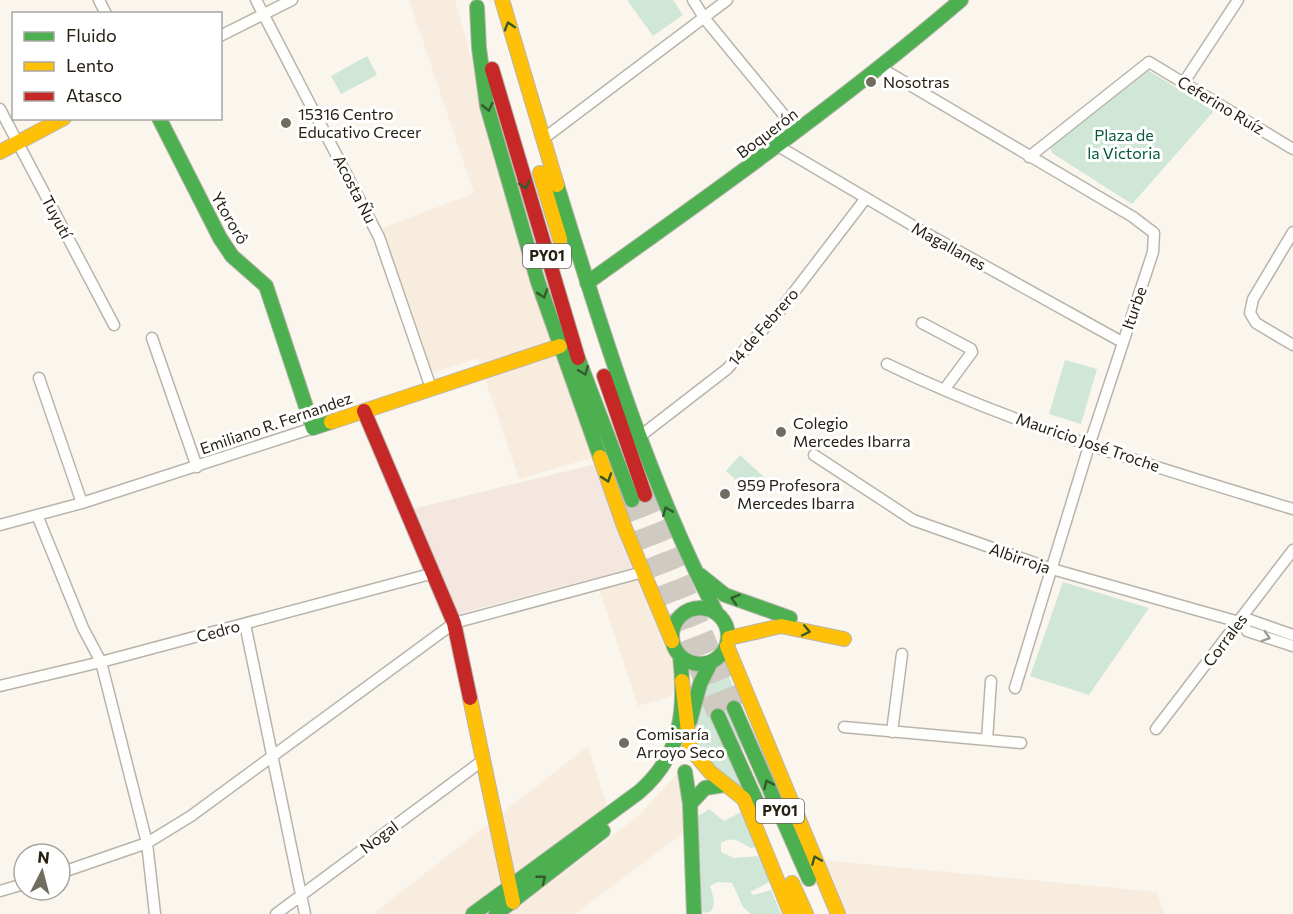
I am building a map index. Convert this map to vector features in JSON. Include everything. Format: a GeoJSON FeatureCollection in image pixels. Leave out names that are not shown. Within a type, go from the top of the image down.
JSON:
{"type":"FeatureCollection","features":[{"type":"Feature","properties":{"kind":"main road","name":"PY01"},"geometry":{"type":"LineString","coordinates":[[475,3],[505,118],[572,341],[639,498],[489,0]]}},
{"type":"Feature","properties":{"kind":"main road"},"geometry":{"type":"LineString","coordinates":[[502,0],[587,284],[666,511],[690,564],[719,614],[736,671],[838,914]]}},
{"type":"Feature","properties":{"kind":"main road","name":"Boquerón"},"geometry":{"type":"LineString","coordinates":[[587,284],[778,146],[881,68],[958,1]]}},
{"type":"Feature","properties":{"kind":"main road"},"geometry":{"type":"LineString","coordinates":[[475,3],[487,106],[538,282],[560,346],[643,572],[680,656],[686,735],[691,752],[724,785],[744,799],[791,914]]}},
{"type":"Feature","properties":{"kind":"main road"},"geometry":{"type":"LineString","coordinates":[[0,152],[60,120]]}},
{"type":"Feature","properties":{"kind":"main road","name":"Ytororô"},"geometry":{"type":"LineString","coordinates":[[160,120],[220,238],[232,256],[266,286],[313,428]]}},
{"type":"Feature","properties":{"kind":"main road","name":"Emiliano R. Fernandez"},"geometry":{"type":"LineString","coordinates":[[313,428],[560,346]]}},
{"type":"Feature","properties":{"kind":"main road"},"geometry":{"type":"LineString","coordinates":[[364,411],[454,623],[513,902]]}},
{"type":"Feature","properties":{"kind":"main road"},"geometry":{"type":"LineString","coordinates":[[672,641],[672,632],[680,615],[698,608],[719,614],[753,612],[790,618],[725,596],[690,564]]}},
{"type":"Feature","properties":{"kind":"main road"},"geometry":{"type":"LineString","coordinates":[[680,656],[694,664],[711,662],[724,653],[728,642],[766,628],[781,626],[844,639]]}},
{"type":"Feature","properties":{"kind":"main road"},"geometry":{"type":"LineString","coordinates":[[736,671],[741,649],[766,628]]}},
{"type":"Feature","properties":{"kind":"main road"},"geometry":{"type":"LineString","coordinates":[[496,914],[643,800],[669,773],[686,735],[700,684],[711,662]]}},
{"type":"Feature","properties":{"kind":"main road"},"geometry":{"type":"LineString","coordinates":[[474,914],[622,806],[663,769],[675,740],[682,681]]}},
{"type":"Feature","properties":{"kind":"main road","name":"PY01"},"geometry":{"type":"LineString","coordinates":[[734,708],[825,914]]}},
{"type":"Feature","properties":{"kind":"main road","name":"PY01"},"geometry":{"type":"LineString","coordinates":[[718,716],[806,914]]}},
{"type":"Feature","properties":{"kind":"main road"},"geometry":{"type":"LineString","coordinates":[[685,772],[690,804],[694,914]]}},
{"type":"Feature","properties":{"kind":"main road"},"geometry":{"type":"LineString","coordinates":[[669,773],[710,772]]}},
{"type":"Feature","properties":{"kind":"main road"},"geometry":{"type":"LineString","coordinates":[[690,804],[705,788],[724,785]]}},
{"type":"Feature","properties":{"kind":"street","name":"Acosta Ñu"},"geometry":{"type":"LineString","coordinates":[[256,0],[379,237],[431,387]]}},
{"type":"Feature","properties":{"kind":"street"},"geometry":{"type":"LineString","coordinates":[[222,35],[292,0]]}},
{"type":"Feature","properties":{"kind":"street"},"geometry":{"type":"LineString","coordinates":[[693,0],[705,19],[797,131]]}},
{"type":"Feature","properties":{"kind":"street"},"geometry":{"type":"LineString","coordinates":[[543,139],[705,19],[727,0]]}},
{"type":"Feature","properties":{"kind":"street"},"geometry":{"type":"LineString","coordinates":[[1184,82],[1238,0]]}},
{"type":"Feature","properties":{"kind":"street","name":"Ceferino Ruíz"},"geometry":{"type":"LineString","coordinates":[[1029,157],[1149,62],[1293,149]]}},
{"type":"Feature","properties":{"kind":"street","name":"Iturbe"},"geometry":{"type":"LineString","coordinates":[[881,68],[1146,225],[1154,233],[1153,252],[1089,446],[1015,688]]}},
{"type":"Feature","properties":{"kind":"street","name":"Tuyutí"},"geometry":{"type":"LineString","coordinates":[[0,109],[114,325]]}},
{"type":"Feature","properties":{"kind":"street","name":"Magallanes"},"geometry":{"type":"LineString","coordinates":[[778,146],[1122,342]]}},
{"type":"Feature","properties":{"kind":"street","name":"14 de Febrero"},"geometry":{"type":"LineString","coordinates":[[639,437],[726,369],[778,313],[866,198]]}},
{"type":"Feature","properties":{"kind":"street"},"geometry":{"type":"LineString","coordinates":[[1293,232],[1253,299],[1250,313],[1256,323],[1293,345]]}},
{"type":"Feature","properties":{"kind":"street"},"geometry":{"type":"LineString","coordinates":[[921,323],[971,349],[972,352],[944,390]]}},
{"type":"Feature","properties":{"kind":"street"},"geometry":{"type":"LineString","coordinates":[[152,338],[197,467]]}},
{"type":"Feature","properties":{"kind":"street","name":"Mauricio José Troche"},"geometry":{"type":"LineString","coordinates":[[887,364],[944,390],[1089,446],[1293,509]]}},
{"type":"Feature","properties":{"kind":"street"},"geometry":{"type":"LineString","coordinates":[[39,378],[82,503]]}},
{"type":"Feature","properties":{"kind":"street","name":"Emiliano R. Fernandez"},"geometry":{"type":"LineString","coordinates":[[0,525],[82,503],[313,428]]}},
{"type":"Feature","properties":{"kind":"street","name":"Albirroja"},"geometry":{"type":"LineString","coordinates":[[814,455],[913,520],[1052,569],[1241,622],[1250,620],[1293,634]]}},
{"type":"Feature","properties":{"kind":"street"},"geometry":{"type":"LineString","coordinates":[[37,515],[83,628],[100,662],[147,843],[155,914]]}},
{"type":"Feature","properties":{"kind":"street","name":"Corrales"},"geometry":{"type":"LineString","coordinates":[[1156,729],[1241,622],[1293,550]]}},
{"type":"Feature","properties":{"kind":"street"},"geometry":{"type":"LineString","coordinates":[[72,869],[147,843],[191,816],[273,753],[454,623],[643,572]]}},
{"type":"Feature","properties":{"kind":"street","name":"Cedro"},"geometry":{"type":"LineString","coordinates":[[0,686],[100,662],[434,573]]}},
{"type":"Feature","properties":{"kind":"street","name":"Albirroja"},"geometry":{"type":"LineString","coordinates":[[1241,622],[1247,631],[1293,646]]}},
{"type":"Feature","properties":{"kind":"street"},"geometry":{"type":"LineString","coordinates":[[245,624],[305,914]]}},
{"type":"Feature","properties":{"kind":"street"},"geometry":{"type":"LineString","coordinates":[[892,732],[902,654]]}},
{"type":"Feature","properties":{"kind":"street"},"geometry":{"type":"LineString","coordinates":[[987,740],[991,681]]}},
{"type":"Feature","properties":{"kind":"street"},"geometry":{"type":"LineString","coordinates":[[844,727],[1021,743]]}},
{"type":"Feature","properties":{"kind":"street","name":"Nogal"},"geometry":{"type":"LineString","coordinates":[[276,914],[482,760]]}},
{"type":"Feature","properties":{"kind":"shaded area"},"geometry":{"type":"Polygon","coordinates":[[[409,0],[455,0],[484,104],[598,456],[519,479],[478,358],[427,375],[383,228],[474,193],[409,0]]]}},
{"type":"Feature","properties":{"kind":"shaded area"},"geometry":{"type":"Polygon","coordinates":[[[600,463],[637,567],[454,615],[412,509],[600,463]]]}},
{"type":"Feature","properties":{"kind":"shaded area"},"geometry":{"type":"Polygon","coordinates":[[[641,570],[676,660],[676,679],[672,696],[638,706],[596,580],[641,570]]]}},
{"type":"Feature","properties":{"kind":"shaded area"},"geometry":{"type":"Polygon","coordinates":[[[588,746],[607,806],[499,892],[468,914],[373,914],[588,746]]]}},
{"type":"Feature","properties":{"kind":"shaded area"},"geometry":{"type":"Polygon","coordinates":[[[676,775],[682,777],[686,831],[575,914],[510,914],[639,815],[676,775]]]}},
{"type":"Feature","properties":{"kind":"shaded area"},"geometry":{"type":"Polygon","coordinates":[[[821,860],[1157,892],[1164,914],[842,914],[821,860]]]}},
{"type":"Feature","properties":{"kind":"green space"},"geometry":{"type":"Polygon","coordinates":[[[627,0],[673,0],[683,15],[653,36],[627,0]]]}},
{"type":"Feature","properties":{"kind":"green space"},"geometry":{"type":"Polygon","coordinates":[[[367,56],[377,75],[341,94],[331,76],[367,56]]]}},
{"type":"Feature","properties":{"kind":"green space","name":"Plaza de la Victoria"},"geometry":{"type":"Polygon","coordinates":[[[1146,69],[1214,111],[1132,204],[1052,153],[1050,147],[1146,69]]]}},
{"type":"Feature","properties":{"kind":"green space"},"geometry":{"type":"Polygon","coordinates":[[[1065,360],[1097,369],[1081,424],[1049,414],[1065,360]]]}},
{"type":"Feature","properties":{"kind":"green space"},"geometry":{"type":"Polygon","coordinates":[[[740,455],[765,478],[751,494],[726,471],[740,455]]]}},
{"type":"Feature","properties":{"kind":"green space"},"geometry":{"type":"Polygon","coordinates":[[[1063,582],[1149,608],[1089,695],[1030,676],[1063,582]]]}},
{"type":"Feature","properties":{"kind":"green space"},"geometry":{"type":"Polygon","coordinates":[[[724,664],[740,704],[743,790],[730,786],[688,734],[712,676],[724,664]]]}},
{"type":"Feature","properties":{"kind":"green space"},"geometry":{"type":"Polygon","coordinates":[[[709,809],[724,821],[741,812],[755,847],[751,848],[730,840],[721,843],[721,852],[734,858],[758,856],[771,881],[750,892],[753,895],[771,890],[781,914],[751,914],[743,907],[732,883],[718,882],[710,886],[714,900],[712,909],[710,912],[701,913],[696,879],[701,871],[697,852],[697,817],[709,809]]]}},
{"type":"Feature","properties":{"kind":"tunnel"},"geometry":{"type":"LineString","coordinates":[[645,495],[734,708]]}},
{"type":"Feature","properties":{"kind":"tunnel"},"geometry":{"type":"LineString","coordinates":[[632,500],[718,716]]}},
{"type":"Feature","properties":{"kind":"traffic: fast"},"geometry":{"type":"LineString","coordinates":[[587,283],[824,110],[961,0]]}},
{"type":"Feature","properties":{"kind":"traffic: fast"},"geometry":{"type":"LineString","coordinates":[[477,7],[479,48],[487,106],[538,282],[600,457]]}},
{"type":"Feature","properties":{"kind":"traffic: fast"},"geometry":{"type":"LineString","coordinates":[[160,120],[220,238],[232,256],[266,286],[313,428],[331,422]]}},
{"type":"Feature","properties":{"kind":"traffic: fast"},"geometry":{"type":"LineString","coordinates":[[557,185],[609,348],[647,456],[668,509],[716,612]]}},
{"type":"Feature","properties":{"kind":"traffic: fast"},"geometry":{"type":"LineString","coordinates":[[578,358],[632,500]]}},
{"type":"Feature","properties":{"kind":"traffic: fast"},"geometry":{"type":"LineString","coordinates":[[700,575],[725,595],[790,618]]}},
{"type":"Feature","properties":{"kind":"traffic: fast"},"geometry":{"type":"LineString","coordinates":[[694,608],[706,608],[716,612],[724,620],[728,636],[724,652],[716,660],[706,664],[694,664],[684,660],[676,652],[672,642],[672,630],[676,620],[684,612],[694,608]]}},
{"type":"Feature","properties":{"kind":"traffic: fast"},"geometry":{"type":"LineString","coordinates":[[473,914],[639,792],[653,778],[664,763],[678,730],[682,695],[680,656]]}},
{"type":"Feature","properties":{"kind":"traffic: fast"},"geometry":{"type":"LineString","coordinates":[[690,721],[700,684],[711,662]]}},
{"type":"Feature","properties":{"kind":"traffic: fast"},"geometry":{"type":"LineString","coordinates":[[734,708],[809,879]]}},
{"type":"Feature","properties":{"kind":"traffic: fast"},"geometry":{"type":"LineString","coordinates":[[718,716],[760,809]]}},
{"type":"Feature","properties":{"kind":"traffic: fast"},"geometry":{"type":"LineString","coordinates":[[685,772],[690,804],[694,914]]}},
{"type":"Feature","properties":{"kind":"traffic: fast"},"geometry":{"type":"LineString","coordinates":[[690,804],[705,788],[724,785]]}},
{"type":"Feature","properties":{"kind":"traffic: fast"},"geometry":{"type":"LineString","coordinates":[[496,914],[603,831]]}},
{"type":"Feature","properties":{"kind":"traffic: slow"},"geometry":{"type":"LineString","coordinates":[[502,0],[557,185]]}},
{"type":"Feature","properties":{"kind":"traffic: slow"},"geometry":{"type":"LineString","coordinates":[[0,152],[60,120]]}},
{"type":"Feature","properties":{"kind":"traffic: slow"},"geometry":{"type":"LineString","coordinates":[[540,173],[560,239]]}},
{"type":"Feature","properties":{"kind":"traffic: slow"},"geometry":{"type":"LineString","coordinates":[[331,422],[560,346]]}},
{"type":"Feature","properties":{"kind":"traffic: slow"},"geometry":{"type":"LineString","coordinates":[[600,457],[624,526],[672,641]]}},
{"type":"Feature","properties":{"kind":"traffic: slow"},"geometry":{"type":"LineString","coordinates":[[729,638],[781,626],[844,639]]}},
{"type":"Feature","properties":{"kind":"traffic: slow"},"geometry":{"type":"LineString","coordinates":[[727,646],[838,914]]}},
{"type":"Feature","properties":{"kind":"traffic: slow"},"geometry":{"type":"LineString","coordinates":[[682,681],[690,748],[710,772],[744,799],[791,914]]}},
{"type":"Feature","properties":{"kind":"traffic: slow"},"geometry":{"type":"LineString","coordinates":[[470,698],[513,902]]}},
{"type":"Feature","properties":{"kind":"traffic: slow"},"geometry":{"type":"LineString","coordinates":[[792,883],[806,914]]}},
{"type":"Feature","properties":{"kind":"traffic: jam"},"geometry":{"type":"LineString","coordinates":[[492,69],[578,358]]}},
{"type":"Feature","properties":{"kind":"traffic: jam"},"geometry":{"type":"LineString","coordinates":[[604,376],[645,495]]}},
{"type":"Feature","properties":{"kind":"traffic: jam"},"geometry":{"type":"LineString","coordinates":[[364,411],[454,623],[470,698]]}},
{"type":"Feature","properties":{"kind":"place","name":"Nosotras"},"geometry":{"type":"Point","coordinates":[871,82]}},
{"type":"Feature","properties":{"kind":"place","name":"15316 Centro Educativo Crecer"},"geometry":{"type":"Point","coordinates":[286,123]}},
{"type":"Feature","properties":{"kind":"place","name":"Colegio Mercedes Ibarra"},"geometry":{"type":"Point","coordinates":[781,432]}},
{"type":"Feature","properties":{"kind":"place","name":"959 Profesora Mercedes Ibarra"},"geometry":{"type":"Point","coordinates":[725,494]}},
{"type":"Feature","properties":{"kind":"place","name":"Comisaría Arroyo Seco"},"geometry":{"type":"Point","coordinates":[624,743]}}]}
